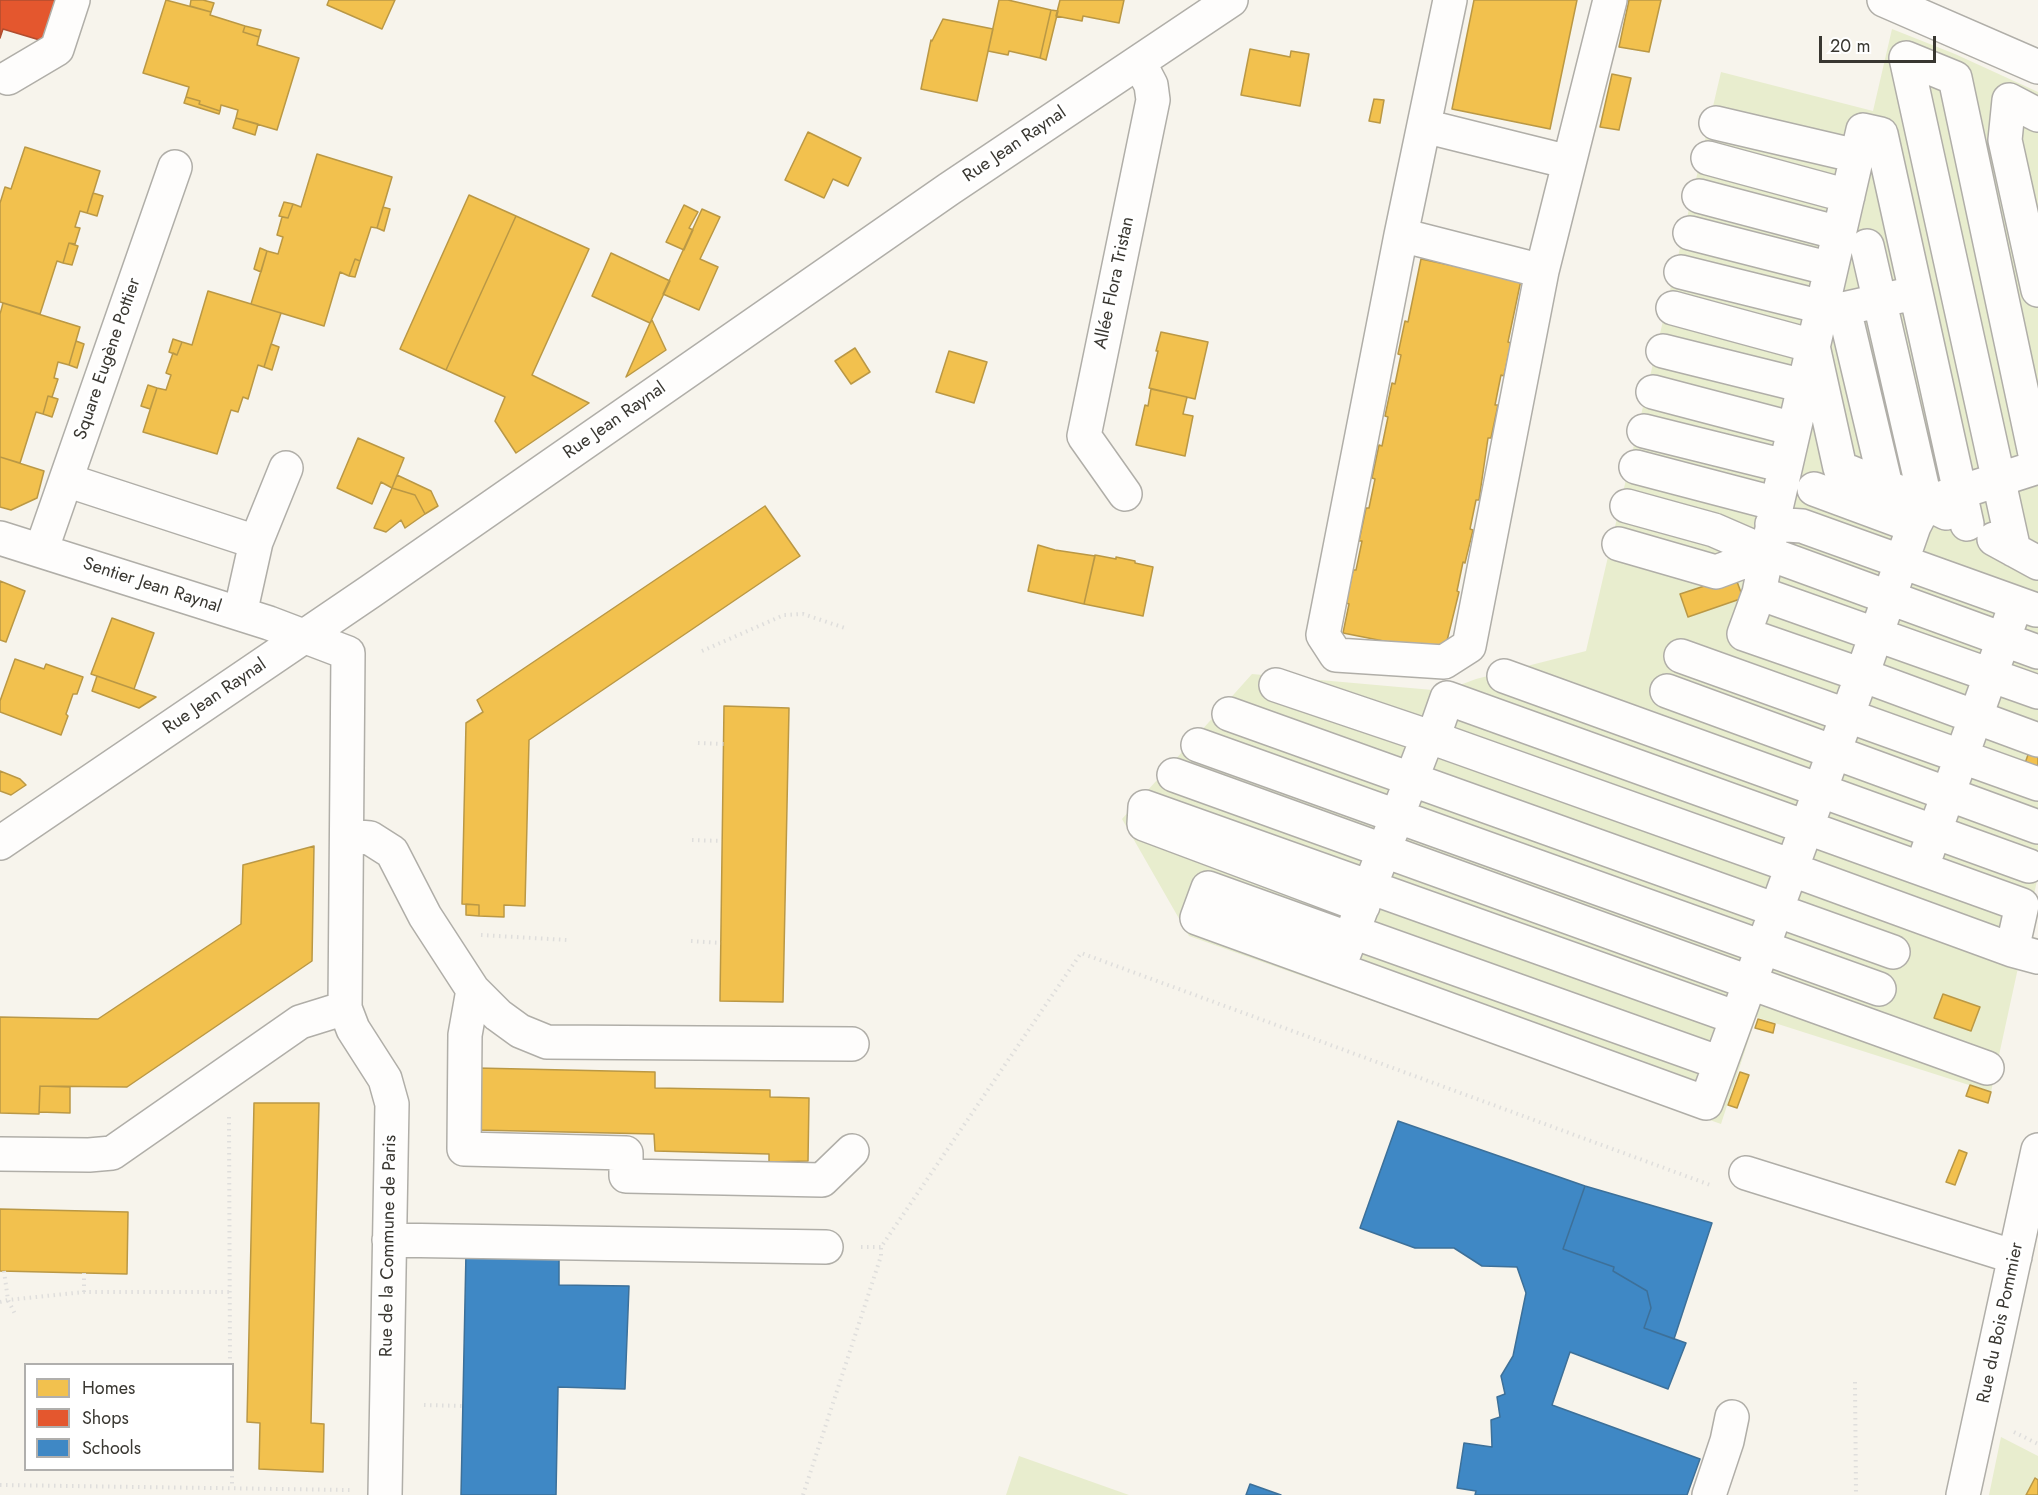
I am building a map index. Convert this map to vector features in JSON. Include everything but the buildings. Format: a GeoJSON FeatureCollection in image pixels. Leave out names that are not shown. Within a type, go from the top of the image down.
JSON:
{"type":"FeatureCollection","features":[{"type":"Feature","properties":{"kind":"street"},"geometry":{"type":"LineString","coordinates":[[8,78],[57,49],[73,0]]}},
{"type":"Feature","properties":{"kind":"street","name":"Rue Jean Raynal"},"geometry":{"type":"LineString","coordinates":[[0,843],[304,637],[939,195],[1231,0]]}},
{"type":"Feature","properties":{"kind":"street"},"geometry":{"type":"LineString","coordinates":[[1450,0],[1401,235],[1323,635],[1336,655],[1444,662],[1469,646],[1542,271],[1610,0]]}},
{"type":"Feature","properties":{"kind":"street"},"geometry":{"type":"LineString","coordinates":[[1884,0],[2038,67]]}},
{"type":"Feature","properties":{"kind":"street"},"geometry":{"type":"LineString","coordinates":[[1920,515],[1960,492],[1998,480],[2038,467],[1955,78],[1906,58],[1998,480],[2026,556]]}},
{"type":"Feature","properties":{"kind":"street","name":"Allée Flora Tristan"},"geometry":{"type":"LineString","coordinates":[[1125,494],[1084,436],[1153,100],[1151,85],[1139,62]]}},
{"type":"Feature","properties":{"kind":"street"},"geometry":{"type":"LineString","coordinates":[[1681,272],[1829,310],[1880,301],[2014,270],[2036,276],[2005,140],[2008,100],[2038,115]]}},
{"type":"Feature","properties":{"kind":"street"},"geometry":{"type":"LineString","coordinates":[[1716,123],[1857,156]]}},
{"type":"Feature","properties":{"kind":"street"},"geometry":{"type":"LineString","coordinates":[[1424,126],[1569,162]]}},
{"type":"Feature","properties":{"kind":"street"},"geometry":{"type":"LineString","coordinates":[[1737,1018],[1465,921],[1359,916],[1259,905],[1208,888],[1197,918],[1706,1103],[1863,675],[1920,515],[1880,301],[1853,240],[1848,196],[1863,130],[1881,134],[1967,524]]}},
{"type":"Feature","properties":{"kind":"street"},"geometry":{"type":"LineString","coordinates":[[1708,158],[1848,196]]}},
{"type":"Feature","properties":{"kind":"street","name":"Square Eugène Pottier"},"geometry":{"type":"LineString","coordinates":[[41,551],[175,167]]}},
{"type":"Feature","properties":{"kind":"street"},"geometry":{"type":"LineString","coordinates":[[1699,196],[1853,240]]}},
{"type":"Feature","properties":{"kind":"street"},"geometry":{"type":"LineString","coordinates":[[1690,233],[1831,269]]}},
{"type":"Feature","properties":{"kind":"street"},"geometry":{"type":"LineString","coordinates":[[1401,235],[1542,271]]}},
{"type":"Feature","properties":{"kind":"street"},"geometry":{"type":"LineString","coordinates":[[1853,240],[1831,269],[1829,310],[1886,486]]}},
{"type":"Feature","properties":{"kind":"street"},"geometry":{"type":"LineString","coordinates":[[1673,308],[1813,346]]}},
{"type":"Feature","properties":{"kind":"street"},"geometry":{"type":"LineString","coordinates":[[1829,310],[1813,346],[1785,466],[1779,527],[1744,634],[2038,740]]}},
{"type":"Feature","properties":{"kind":"street"},"geometry":{"type":"LineString","coordinates":[[1813,346],[1840,468],[1886,486],[1920,515]]}},
{"type":"Feature","properties":{"kind":"street"},"geometry":{"type":"LineString","coordinates":[[1663,351],[1804,386]]}},
{"type":"Feature","properties":{"kind":"street"},"geometry":{"type":"LineString","coordinates":[[1653,392],[1794,429]]}},
{"type":"Feature","properties":{"kind":"street"},"geometry":{"type":"LineString","coordinates":[[1618,544],[1716,572],[1779,527],[1814,489],[1832,429]]}},
{"type":"Feature","properties":{"kind":"street"},"geometry":{"type":"LineString","coordinates":[[1644,431],[1785,466]]}},
{"type":"Feature","properties":{"kind":"street"},"geometry":{"type":"LineString","coordinates":[[1636,467],[1779,527],[1902,562],[2027,607],[2003,639],[1867,1025]]}},
{"type":"Feature","properties":{"kind":"street"},"geometry":{"type":"LineString","coordinates":[[240,614],[256,542],[286,468]]}},
{"type":"Feature","properties":{"kind":"street"},"geometry":{"type":"LineString","coordinates":[[66,480],[256,542]]}},
{"type":"Feature","properties":{"kind":"street"},"geometry":{"type":"LineString","coordinates":[[1814,489],[1967,524],[2026,556]]}},
{"type":"Feature","properties":{"kind":"street"},"geometry":{"type":"LineString","coordinates":[[1627,506],[1714,530],[1779,527],[1890,598],[2038,652]]}},
{"type":"Feature","properties":{"kind":"street","name":"Sentier Jean Raynal"},"geometry":{"type":"LineString","coordinates":[[0,538],[240,614],[304,637]]}},
{"type":"Feature","properties":{"kind":"street"},"geometry":{"type":"LineString","coordinates":[[1759,592],[2038,692]]}},
{"type":"Feature","properties":{"kind":"street","name":"Rue de la Commune de Paris"},"geometry":{"type":"LineString","coordinates":[[304,637],[348,653],[345,1008],[353,1029],[385,1079],[392,1104],[388,1240],[386,1493]]}},
{"type":"Feature","properties":{"kind":"street"},"geometry":{"type":"LineString","coordinates":[[1640,983],[1763,640]]}},
{"type":"Feature","properties":{"kind":"street"},"geometry":{"type":"LineString","coordinates":[[1681,656],[2038,784]]}},
{"type":"Feature","properties":{"kind":"street"},"geometry":{"type":"LineString","coordinates":[[1504,676],[1546,692],[1652,710],[1736,716],[2038,826]]}},
{"type":"Feature","properties":{"kind":"street"},"geometry":{"type":"LineString","coordinates":[[1276,685],[1433,738],[1792,866],[1793,870],[2025,954],[2022,905],[1447,698],[1433,738],[1423,749],[1338,969]]}},
{"type":"Feature","properties":{"kind":"street"},"geometry":{"type":"LineString","coordinates":[[1465,921],[1546,692]]}},
{"type":"Feature","properties":{"kind":"street"},"geometry":{"type":"LineString","coordinates":[[1248,937],[1331,703]]}},
{"type":"Feature","properties":{"kind":"street"},"geometry":{"type":"LineString","coordinates":[[1652,710],[1722,755],[2029,866]]}},
{"type":"Feature","properties":{"kind":"street"},"geometry":{"type":"LineString","coordinates":[[1558,954],[1628,763],[1652,710]]}},
{"type":"Feature","properties":{"kind":"street"},"geometry":{"type":"LineString","coordinates":[[1229,714],[1893,952]]}},
{"type":"Feature","properties":{"kind":"street"},"geometry":{"type":"LineString","coordinates":[[1198,745],[1879,989]]}},
{"type":"Feature","properties":{"kind":"street"},"geometry":{"type":"LineString","coordinates":[[1174,775],[1987,1068]]}},
{"type":"Feature","properties":{"kind":"street"},"geometry":{"type":"LineString","coordinates":[[347,836],[370,838],[392,852],[426,916],[473,990],[498,1015],[520,1031],[547,1042],[852,1044]]}},
{"type":"Feature","properties":{"kind":"street"},"geometry":{"type":"LineString","coordinates":[[1274,863],[1359,916],[1720,1063]]}},
{"type":"Feature","properties":{"kind":"street"},"geometry":{"type":"LineString","coordinates":[[473,990],[465,1035],[464,1149],[627,1153],[626,1176],[822,1180],[852,1151]]}},
{"type":"Feature","properties":{"kind":"street"},"geometry":{"type":"LineString","coordinates":[[0,1154],[112,1153],[300,1022],[345,1008]]}},
{"type":"Feature","properties":{"kind":"street","name":"Rue du Bois Pommier"},"geometry":{"type":"LineString","coordinates":[[1963,1495],[2024,1245],[2033,1198],[2038,1150]]}},
{"type":"Feature","properties":{"kind":"street"},"geometry":{"type":"LineString","coordinates":[[1732,1181],[2024,1245]]}},
{"type":"Feature","properties":{"kind":"street"},"geometry":{"type":"LineString","coordinates":[[388,1240],[826,1247]]}},
{"type":"Feature","properties":{"kind":"street"},"geometry":{"type":"LineString","coordinates":[[587,1243],[644,1263]]}},
{"type":"Feature","properties":{"kind":"street"},"geometry":{"type":"LineString","coordinates":[[1709,1495],[1727,1441],[1732,1417]]}},
{"type":"Feature","properties":{"kind":"path"},"geometry":{"type":"LineString","coordinates":[[702,651],[784,615],[803,614],[848,630]]}},
{"type":"Feature","properties":{"kind":"path"},"geometry":{"type":"LineString","coordinates":[[698,743],[724,744]]}},
{"type":"Feature","properties":{"kind":"path"},"geometry":{"type":"LineString","coordinates":[[692,840],[722,841]]}},
{"type":"Feature","properties":{"kind":"path"},"geometry":{"type":"LineString","coordinates":[[444,946],[465,934],[567,940]]}},
{"type":"Feature","properties":{"kind":"path"},"geometry":{"type":"LineString","coordinates":[[691,941],[721,943]]}},
{"type":"Feature","properties":{"kind":"path"},"geometry":{"type":"LineString","coordinates":[[803,1495],[881,1256],[881,1247],[1081,953],[1732,1181]]}},
{"type":"Feature","properties":{"kind":"path"},"geometry":{"type":"LineString","coordinates":[[216,1081],[229,1106],[230,1363]]}},
{"type":"Feature","properties":{"kind":"path"},"geometry":{"type":"LineString","coordinates":[[4,1271],[8,1300],[16,1316]]}},
{"type":"Feature","properties":{"kind":"path"},"geometry":{"type":"LineString","coordinates":[[84,1273],[84,1292]]}},
{"type":"Feature","properties":{"kind":"path"},"geometry":{"type":"LineString","coordinates":[[0,1302],[84,1292],[230,1292]]}},
{"type":"Feature","properties":{"kind":"path"},"geometry":{"type":"LineString","coordinates":[[1855,1382],[1856,1495]]}},
{"type":"Feature","properties":{"kind":"path"},"geometry":{"type":"LineString","coordinates":[[232,1471],[232,1488]]}},
{"type":"Feature","properties":{"kind":"path"},"geometry":{"type":"LineString","coordinates":[[0,1485],[232,1488],[386,1493]]}},
{"type":"Feature","properties":{"kind":"green space"},"geometry":{"type":"Polygon","coordinates":[[[1892,29],[1955,54],[2038,92],[2038,876],[1991,1092],[1756,1017],[1721,1124],[1189,936],[1122,819],[1252,674],[1444,691],[1476,679],[1586,651],[1721,72],[1873,111],[1892,29]]]}},
{"type":"Feature","properties":{"kind":"green space"},"geometry":{"type":"Polygon","coordinates":[[[2001,1437],[2038,1456],[2038,1495],[1989,1495],[2001,1437]]]}},
{"type":"Feature","properties":{"kind":"green space"},"geometry":{"type":"Polygon","coordinates":[[[1019,1456],[1129,1495],[1006,1495],[1019,1456]]]}}]}
